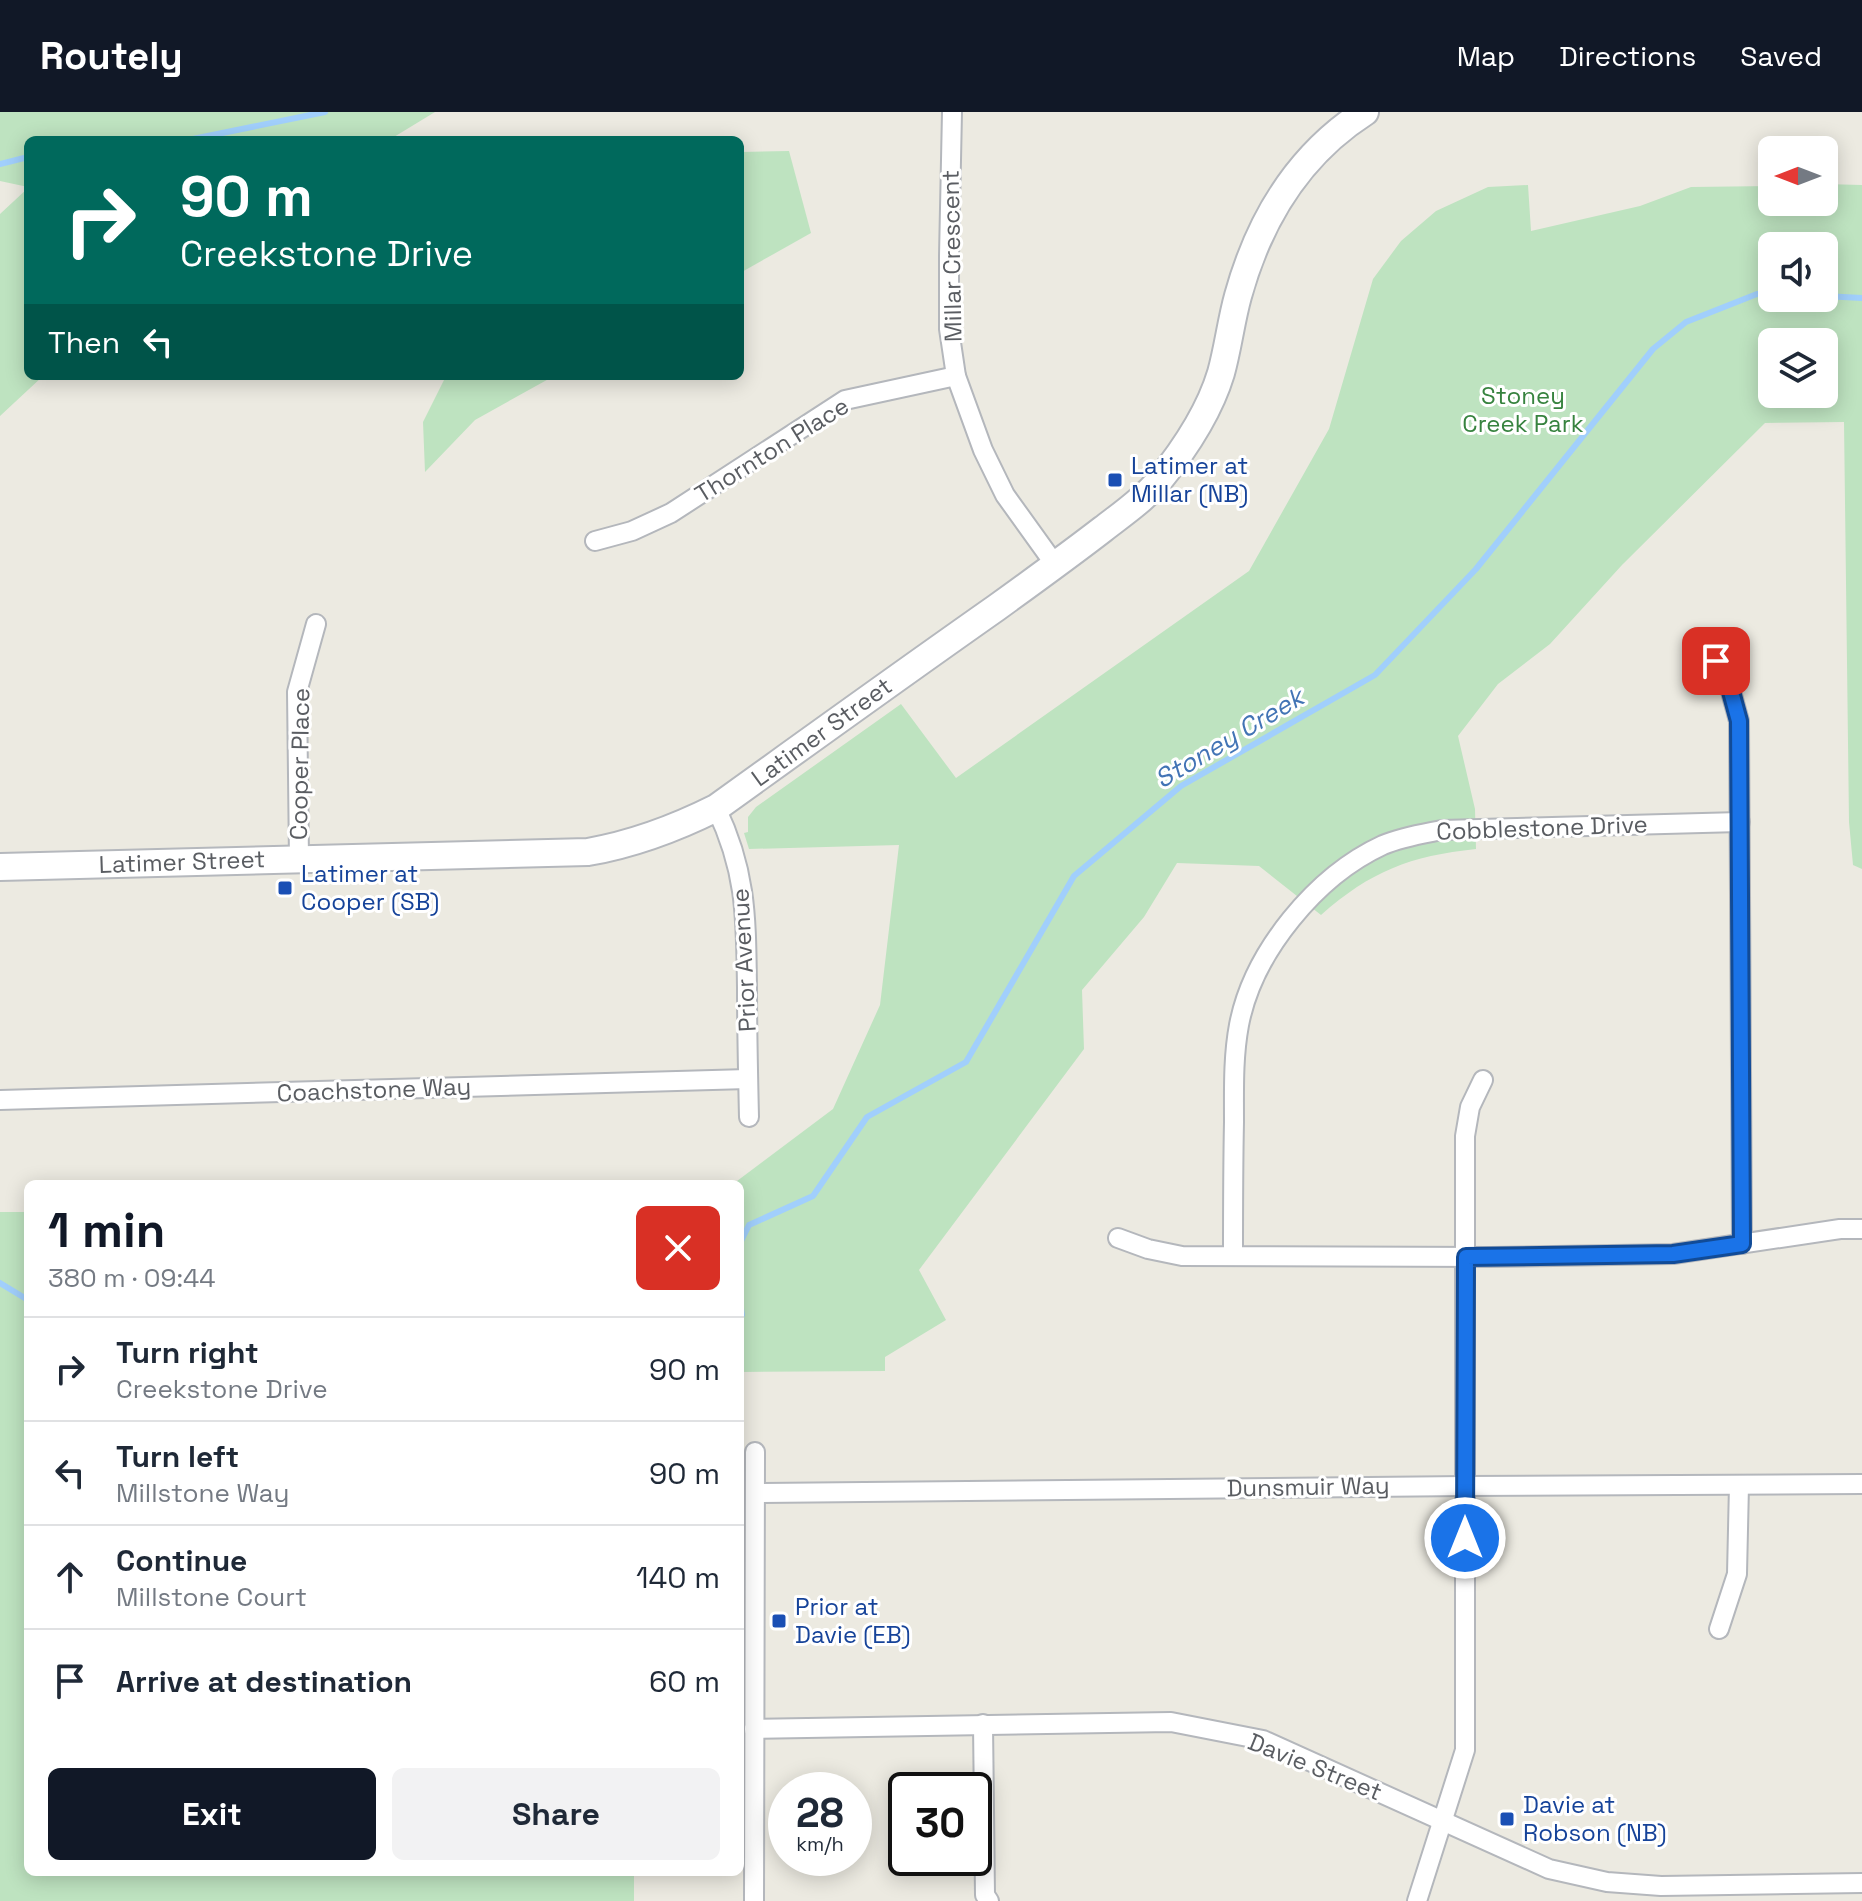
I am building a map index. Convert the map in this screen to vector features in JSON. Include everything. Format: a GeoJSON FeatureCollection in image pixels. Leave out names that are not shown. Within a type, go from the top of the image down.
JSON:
{"type":"FeatureCollection","features":[{"type":"Feature","properties":{"kind":"street","name":"Millar Crescent"},"geometry":{"type":"LineString","coordinates":[[952,112],[949,329],[956,376],[983,450],[1005,495],[1056,566]]}},
{"type":"Feature","properties":{"kind":"street","name":"Latimer Street"},"geometry":{"type":"LineString","coordinates":[[0,867],[588,852],[668,831],[716,808],[1056,566],[1155,485],[1185,446],[1205,412],[1221,374],[1237,299],[1265,222],[1307,161],[1365,112]]}},
{"type":"Feature","properties":{"kind":"street","name":"Thornton Place"},"geometry":{"type":"LineString","coordinates":[[595,541],[632,531],[671,513],[845,400],[956,376]]}},
{"type":"Feature","properties":{"kind":"street","name":"Cooper Place"},"geometry":{"type":"LineString","coordinates":[[299,859],[297,692],[316,624]]}},
{"type":"Feature","properties":{"kind":"street"},"geometry":{"type":"LineString","coordinates":[[1716,661],[1730,688],[1739,721],[1742,1244]]}},
{"type":"Feature","properties":{"kind":"street","name":"Prior Avenue"},"geometry":{"type":"LineString","coordinates":[[716,808],[732,844],[745,910],[749,1117]]}},
{"type":"Feature","properties":{"kind":"street","name":"Cobblestone Drive"},"geometry":{"type":"LineString","coordinates":[[1233,1256],[1234,1071],[1239,1023],[1254,979],[1277,939],[1309,899],[1333,877],[1383,845],[1442,830],[1740,822]]}},
{"type":"Feature","properties":{"kind":"street","name":"Coachstone Way"},"geometry":{"type":"LineString","coordinates":[[0,1100],[748,1079]]}},
{"type":"Feature","properties":{"kind":"street"},"geometry":{"type":"LineString","coordinates":[[1417,1901],[1465,1750],[1465,1136],[1470,1107],[1483,1080]]}},
{"type":"Feature","properties":{"kind":"street"},"geometry":{"type":"LineString","coordinates":[[1118,1238],[1148,1249],[1182,1256],[1466,1257],[1673,1254],[1840,1229],[1862,1229]]}},
{"type":"Feature","properties":{"kind":"street"},"geometry":{"type":"LineString","coordinates":[[754,1901],[755,1452]]}},
{"type":"Feature","properties":{"kind":"street","name":"Dunsmuir Way"},"geometry":{"type":"LineString","coordinates":[[755,1493],[1862,1484]]}},
{"type":"Feature","properties":{"kind":"street"},"geometry":{"type":"LineString","coordinates":[[1719,1629],[1737,1574],[1739,1485]]}},
{"type":"Feature","properties":{"kind":"street","name":"Davie Street"},"geometry":{"type":"LineString","coordinates":[[754,1729],[1171,1722],[1263,1740],[1549,1869],[1607,1882],[1661,1886],[1862,1883]]}},
{"type":"Feature","properties":{"kind":"street"},"geometry":{"type":"LineString","coordinates":[[983,1724],[985,1895],[989,1901]]}},
{"type":"Feature","properties":{"kind":"green space"},"geometry":{"type":"Polygon","coordinates":[[[0,112],[435,112],[396,136],[24,136],[24,186],[0,181],[0,112]]]}},
{"type":"Feature","properties":{"kind":"green space"},"geometry":{"type":"Polygon","coordinates":[[[789,151],[811,233],[744,271],[744,152],[789,151]]]}},
{"type":"Feature","properties":{"kind":"green space","name":"Stoney Creek Park"},"geometry":{"type":"Polygon","coordinates":[[[1838,184],[1862,185],[1862,869],[1853,865],[1849,822],[1844,422],[1765,423],[1622,565],[1550,644],[1498,684],[1458,736],[1475,809],[1476,849],[1431,856],[1392,868],[1357,887],[1321,915],[1259,866],[1177,863],[1144,917],[1082,990],[1084,1049],[919,1270],[946,1320],[885,1357],[885,1371],[744,1372],[744,1180],[738,1180],[833,1109],[880,1005],[899,845],[749,849],[744,833],[748,832],[748,817],[756,807],[901,704],[956,778],[1249,571],[1329,429],[1373,279],[1401,241],[1436,211],[1488,187],[1528,185],[1531,231],[1640,206],[1691,187],[1758,186],[1758,216],[1838,216],[1838,184]]]}},
{"type":"Feature","properties":{"kind":"green space"},"geometry":{"type":"Polygon","coordinates":[[[24,192],[24,380],[39,380],[0,416],[0,214],[24,192]]]}},
{"type":"Feature","properties":{"kind":"green space"},"geometry":{"type":"Polygon","coordinates":[[[444,380],[547,380],[475,420],[425,472],[423,422],[444,380]]]}},
{"type":"Feature","properties":{"kind":"green space"},"geometry":{"type":"Polygon","coordinates":[[[0,1212],[24,1212],[24,1876],[634,1876],[634,1901],[0,1901],[0,1212]]]}},
{"type":"Feature","properties":{"kind":"waterway"},"geometry":{"type":"LineString","coordinates":[[208,136],[325,112]]}},
{"type":"Feature","properties":{"kind":"waterway"},"geometry":{"type":"LineString","coordinates":[[0,164],[24,158]]}},
{"type":"Feature","properties":{"kind":"waterway","name":"Stoney Creek"},"geometry":{"type":"LineString","coordinates":[[744,1235],[749,1225],[813,1196],[867,1117],[966,1062],[1074,876],[1181,786],[1375,675],[1476,569],[1653,349],[1686,322],[1758,294]]}},
{"type":"Feature","properties":{"kind":"waterway","name":"Stoney Creek"},"geometry":{"type":"LineString","coordinates":[[1838,297],[1862,298]]}},
{"type":"Feature","properties":{"kind":"waterway","name":"Stoney Creek"},"geometry":{"type":"LineString","coordinates":[[0,1283],[24,1298]]}},
{"type":"Feature","properties":{"kind":"place","name":"Latimer at Millar (NB)"},"geometry":{"type":"Point","coordinates":[1115,480]}},
{"type":"Feature","properties":{"kind":"place","name":"Latimer at Cooper (SB)"},"geometry":{"type":"Point","coordinates":[285,888]}},
{"type":"Feature","properties":{"kind":"place","name":"Prior at Davie (EB)"},"geometry":{"type":"Point","coordinates":[779,1621]}},
{"type":"Feature","properties":{"kind":"place","name":"Davie at Robson (NB)"},"geometry":{"type":"Point","coordinates":[1507,1819]}},
{"type":"Feature","properties":{"kind":"route"},"geometry":{"type":"LineString","coordinates":[[1465,1538],[1466,1257],[1673,1254],[1742,1244],[1739,721],[1730,688],[1716,661]]}}]}
